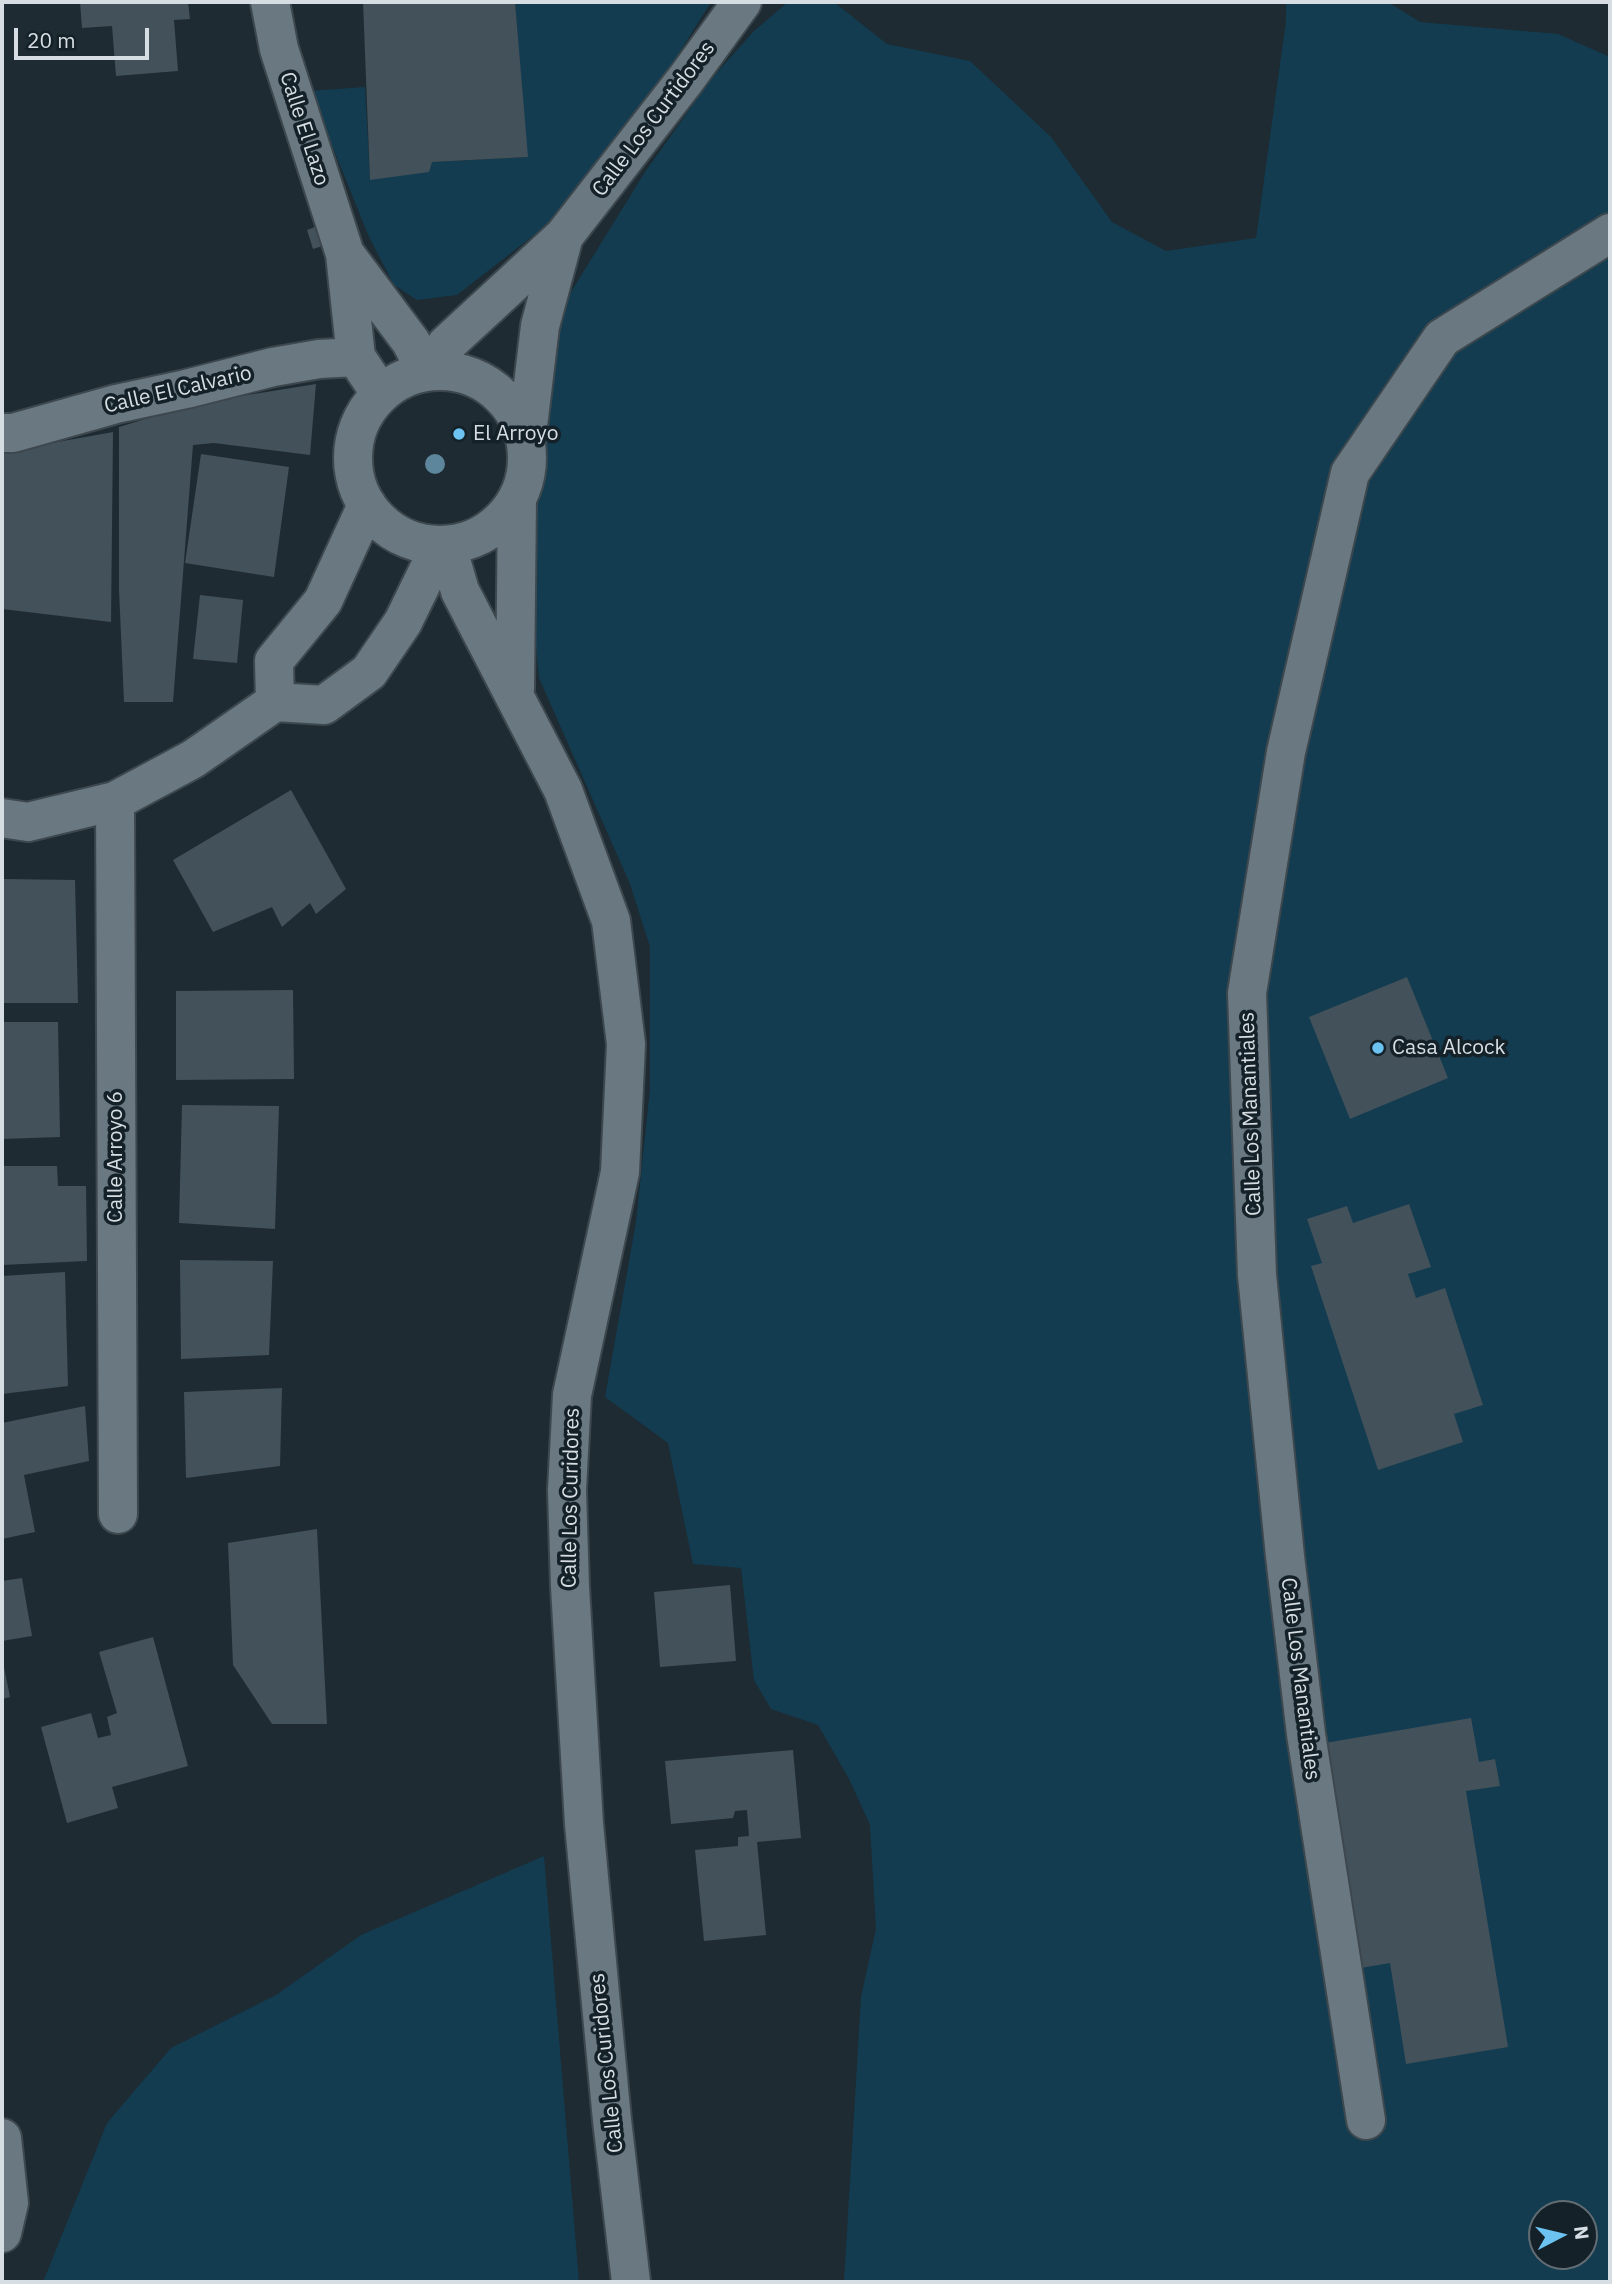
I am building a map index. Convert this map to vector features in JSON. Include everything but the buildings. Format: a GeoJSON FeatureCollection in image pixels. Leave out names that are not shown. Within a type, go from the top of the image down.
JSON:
{"type":"FeatureCollection","features":[{"type":"Feature","properties":{"kind":"street","name":"Calle El Lazo"},"geometry":{"type":"LineString","coordinates":[[270,2],[278,50],[345,254],[356,357],[380,393]]}},
{"type":"Feature","properties":{"kind":"street","name":"Calle Los Curtidores"},"geometry":{"type":"LineString","coordinates":[[430,371],[446,345],[564,236],[742,2]]}},
{"type":"Feature","properties":{"kind":"street","name":"Calle Los Manantiales"},"geometry":{"type":"LineString","coordinates":[[1366,2120],[1306,1734],[1285,1556],[1257,1275],[1247,993],[1286,752],[1350,472],[1442,338],[1610,233]]}},
{"type":"Feature","properties":{"kind":"street","name":"Calle Los Curtidores"},"geometry":{"type":"LineString","coordinates":[[526,443],[540,326],[564,236]]}},
{"type":"Feature","properties":{"kind":"street","name":"Calle El Lazo"},"geometry":{"type":"LineString","coordinates":[[345,254],[430,371]]}},
{"type":"Feature","properties":{"kind":"street","name":"Calle El Calvario"},"geometry":{"type":"LineString","coordinates":[[2,433],[273,367],[319,359],[356,357]]}},
{"type":"Feature","properties":{"kind":"street"},"geometry":{"type":"LineString","coordinates":[[515,695],[517,499],[526,472],[526,443],[517,419],[503,398],[483,382],[459,373],[430,371],[402,379],[380,393],[363,418],[354,447],[355,477],[367,505],[387,528],[412,541],[443,546],[475,538],[499,522],[517,499]]}},
{"type":"Feature","properties":{"kind":"street"},"geometry":{"type":"LineString","coordinates":[[275,702],[274,661],[323,601],[367,505]]}},
{"type":"Feature","properties":{"kind":"street"},"geometry":{"type":"LineString","coordinates":[[443,546],[460,591],[515,695]]}},
{"type":"Feature","properties":{"kind":"street"},"geometry":{"type":"LineString","coordinates":[[2,818],[28,822],[115,801],[193,759],[275,702],[324,705],[369,672],[403,622],[443,546]]}},
{"type":"Feature","properties":{"kind":"street","name":"Calle Los Curidores"},"geometry":{"type":"LineString","coordinates":[[515,695],[563,790],[611,921],[625,1044],[620,1172],[572,1395],[567,1490],[584,1824],[612,2120],[631,2282]]}},
{"type":"Feature","properties":{"kind":"street","name":"Calle Arroyo 6"},"geometry":{"type":"LineString","coordinates":[[115,801],[118,1514]]}},
{"type":"Feature","properties":{"kind":"street"},"geometry":{"type":"LineString","coordinates":[[2,2138],[9,2203],[2,2233]]}},
{"type":"Feature","properties":{"kind":"shaded area"},"geometry":{"type":"Polygon","coordinates":[[[515,2],[711,2],[664,77],[556,218],[457,295],[417,300],[394,285],[369,237],[310,91],[365,87],[370,179],[432,162],[527,157],[515,2]]]}},
{"type":"Feature","properties":{"kind":"shaded area"},"geometry":{"type":"Polygon","coordinates":[[[788,2],[834,2],[887,44],[970,61],[1051,137],[1112,222],[1166,251],[1256,238],[1286,21],[1286,2],[1388,2],[1420,22],[1558,34],[1610,57],[1610,2282],[844,2282],[861,1997],[876,1929],[870,1825],[849,1779],[818,1725],[771,1709],[754,1680],[741,1568],[693,1564],[668,1443],[605,1397],[636,1222],[650,1089],[650,947],[630,884],[539,678],[527,549],[546,380],[566,300],[645,172],[712,78],[754,31],[788,2]]]}},
{"type":"Feature","properties":{"kind":"shaded area"},"geometry":{"type":"Polygon","coordinates":[[[544,1856],[579,2282],[43,2282],[107,2123],[171,2048],[276,1995],[361,1935],[544,1856]]]}},
{"type":"Feature","properties":{"kind":"place","name":"El Arroyo"},"geometry":{"type":"Point","coordinates":[459,434]}},
{"type":"Feature","properties":{"kind":"place","name":"Casa Alcock"},"geometry":{"type":"Point","coordinates":[1378,1048]}}]}
